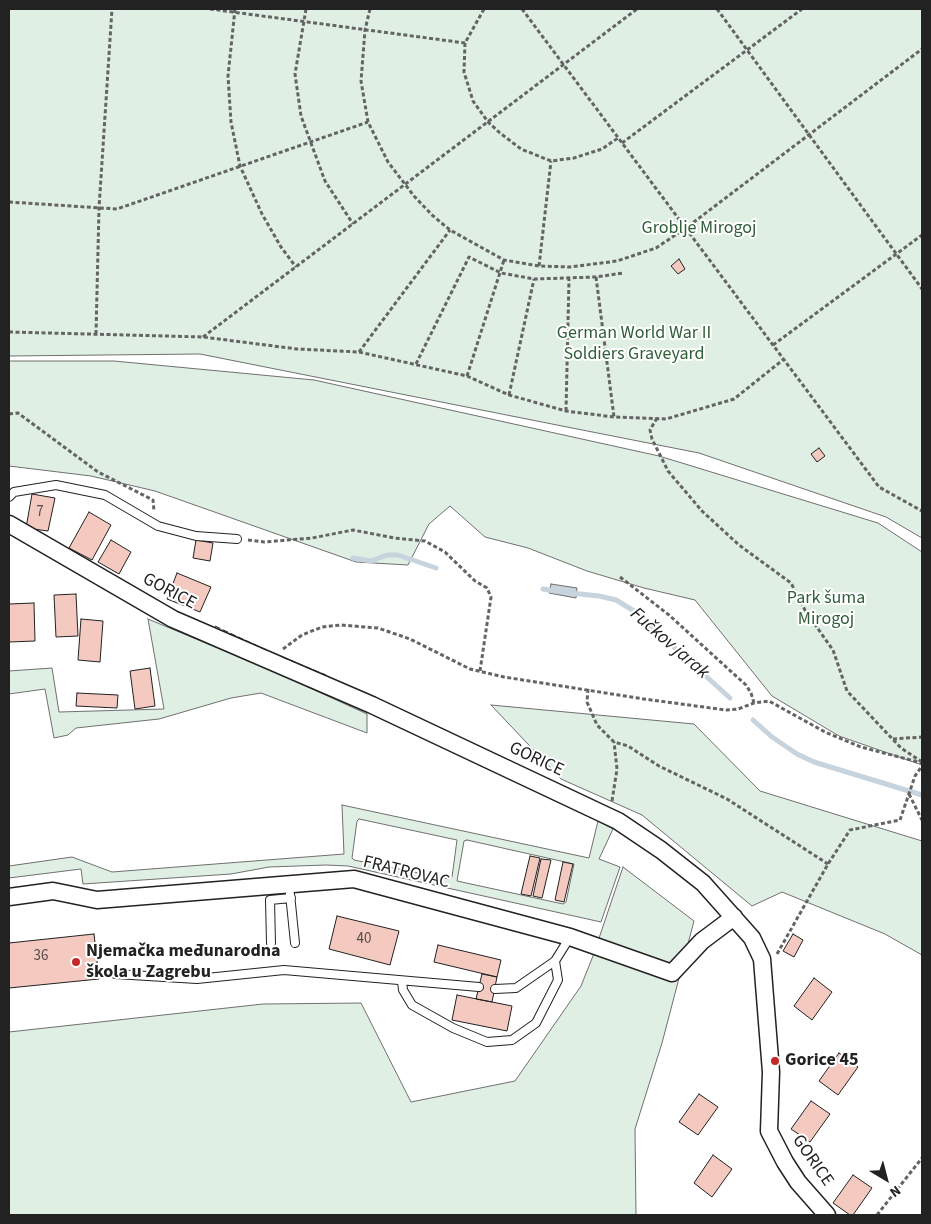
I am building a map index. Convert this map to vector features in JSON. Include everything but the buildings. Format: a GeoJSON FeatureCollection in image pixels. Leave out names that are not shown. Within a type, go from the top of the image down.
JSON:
{"type":"FeatureCollection","features":[{"type":"Feature","properties":{"kind":"street","name":"GORICE"},"geometry":{"type":"LineString","coordinates":[[9,524],[173,619],[372,705],[618,821],[661,850],[703,883],[752,938],[762,959],[771,1072],[769,1131],[784,1162],[798,1182],[827,1215]]}},
{"type":"Feature","properties":{"kind":"street","name":"FRATROVAC"},"geometry":{"type":"LineString","coordinates":[[9,897],[53,891],[97,900],[290,892],[354,880],[570,937],[672,973],[702,941],[734,917]]}},
{"type":"Feature","properties":{"kind":"lane"},"geometry":{"type":"LineString","coordinates":[[9,497],[14,492],[56,485],[105,495],[158,526],[196,536],[237,539]]}},
{"type":"Feature","properties":{"kind":"lane"},"geometry":{"type":"LineString","coordinates":[[271,943],[270,900],[290,892],[295,943]]}},
{"type":"Feature","properties":{"kind":"lane"},"geometry":{"type":"LineString","coordinates":[[495,989],[516,988],[555,961],[570,937]]}},
{"type":"Feature","properties":{"kind":"lane"},"geometry":{"type":"LineString","coordinates":[[402,981],[403,990],[412,1005],[453,1028],[487,1042],[512,1040],[536,1023],[558,980],[555,961]]}},
{"type":"Feature","properties":{"kind":"lane"},"geometry":{"type":"LineString","coordinates":[[115,974],[197,979],[284,970],[479,987]]}},
{"type":"Feature","properties":{"kind":"path"},"geometry":{"type":"LineString","coordinates":[[96,334],[99,208],[112,9]]}},
{"type":"Feature","properties":{"kind":"path"},"geometry":{"type":"LineString","coordinates":[[210,9],[235,10],[304,22],[465,43]]}},
{"type":"Feature","properties":{"kind":"path"},"geometry":{"type":"LineString","coordinates":[[306,9],[295,74],[301,116],[325,181],[353,224]]}},
{"type":"Feature","properties":{"kind":"path"},"geometry":{"type":"LineString","coordinates":[[370,9],[361,81],[368,122],[388,162],[432,215],[450,230],[504,260],[538,266],[570,267],[617,261],[656,248],[686,228],[922,49]]}},
{"type":"Feature","properties":{"kind":"path"},"geometry":{"type":"LineString","coordinates":[[484,9],[465,43],[464,72],[473,101],[488,122],[521,149],[552,161],[574,158],[602,149],[618,138]]}},
{"type":"Feature","properties":{"kind":"path"},"geometry":{"type":"LineString","coordinates":[[522,9],[879,487],[922,511]]}},
{"type":"Feature","properties":{"kind":"path"},"geometry":{"type":"LineString","coordinates":[[203,337],[637,9]]}},
{"type":"Feature","properties":{"kind":"path"},"geometry":{"type":"LineString","coordinates":[[717,9],[922,289]]}},
{"type":"Feature","properties":{"kind":"path"},"geometry":{"type":"LineString","coordinates":[[622,143],[802,9]]}},
{"type":"Feature","properties":{"kind":"path"},"geometry":{"type":"LineString","coordinates":[[235,10],[228,76],[231,122],[240,166],[262,214],[281,247],[296,267]]}},
{"type":"Feature","properties":{"kind":"path"},"geometry":{"type":"LineString","coordinates":[[9,202],[117,209],[368,122]]}},
{"type":"Feature","properties":{"kind":"path"},"geometry":{"type":"LineString","coordinates":[[538,266],[552,161]]}},
{"type":"Feature","properties":{"kind":"path"},"geometry":{"type":"LineString","coordinates":[[359,352],[450,230]]}},
{"type":"Feature","properties":{"kind":"path"},"geometry":{"type":"LineString","coordinates":[[773,345],[922,235]]}},
{"type":"Feature","properties":{"kind":"path"},"geometry":{"type":"LineString","coordinates":[[416,364],[469,258],[501,273],[534,279],[596,277],[623,272]]}},
{"type":"Feature","properties":{"kind":"path"},"geometry":{"type":"LineString","coordinates":[[467,376],[504,260]]}},
{"type":"Feature","properties":{"kind":"path"},"geometry":{"type":"LineString","coordinates":[[596,277],[614,417]]}},
{"type":"Feature","properties":{"kind":"path"},"geometry":{"type":"LineString","coordinates":[[509,395],[534,279]]}},
{"type":"Feature","properties":{"kind":"path"},"geometry":{"type":"LineString","coordinates":[[566,411],[569,279]]}},
{"type":"Feature","properties":{"kind":"path"},"geometry":{"type":"LineString","coordinates":[[9,332],[203,337],[297,349],[359,352],[467,376],[509,395],[566,411],[614,417],[666,419],[734,399],[784,359]]}},
{"type":"Feature","properties":{"kind":"path"},"geometry":{"type":"LineString","coordinates":[[9,414],[18,413],[98,472],[154,500],[154,511],[150,521]]}},
{"type":"Feature","properties":{"kind":"path"},"geometry":{"type":"LineString","coordinates":[[657,418],[650,430],[652,439],[668,471],[709,518],[739,545],[791,583],[806,612],[833,650],[847,691],[901,748],[922,764]]}},
{"type":"Feature","properties":{"kind":"path"},"geometry":{"type":"LineString","coordinates":[[237,539],[264,542],[312,538],[353,530],[394,538],[425,541],[445,552],[476,581],[487,588],[491,596],[480,671]]}},
{"type":"Feature","properties":{"kind":"path"},"geometry":{"type":"LineString","coordinates":[[620,577],[669,615],[726,666],[746,685],[754,703]]}},
{"type":"Feature","properties":{"kind":"path"},"geometry":{"type":"LineString","coordinates":[[270,661],[277,652],[302,635],[322,628],[341,625],[378,628],[410,638],[470,669],[504,677],[726,710],[738,709],[754,703],[768,701],[825,732],[861,747],[922,764]]}},
{"type":"Feature","properties":{"kind":"path"},"geometry":{"type":"LineString","coordinates":[[588,689],[587,702],[597,725],[614,742],[628,746],[659,766],[727,799],[828,864]]}},
{"type":"Feature","properties":{"kind":"path"},"geometry":{"type":"LineString","coordinates":[[892,739],[922,737]]}},
{"type":"Feature","properties":{"kind":"path"},"geometry":{"type":"LineString","coordinates":[[606,816],[613,797],[617,769],[614,742]]}},
{"type":"Feature","properties":{"kind":"path"},"geometry":{"type":"LineString","coordinates":[[773,961],[828,864],[850,830],[900,820],[915,776],[922,764]]}},
{"type":"Feature","properties":{"kind":"path"},"geometry":{"type":"LineString","coordinates":[[909,794],[922,820]]}},
{"type":"Feature","properties":{"kind":"path"},"geometry":{"type":"LineString","coordinates":[[877,1215],[922,1158]]}},
{"type":"Feature","properties":{"kind":"green space","name":"Groblje Mirogoj"},"geometry":{"type":"Polygon","coordinates":[[[9,9],[922,9],[922,538],[886,517],[699,453],[200,354],[9,356],[9,9]]]}},
{"type":"Feature","properties":{"kind":"green space","name":"Park šuma Mirogoj"},"geometry":{"type":"Polygon","coordinates":[[[9,361],[114,361],[314,380],[659,456],[878,523],[922,552],[922,765],[839,736],[772,696],[695,600],[644,588],[587,571],[528,548],[485,537],[450,506],[429,524],[408,565],[356,562],[155,491],[91,476],[9,466],[9,361]]]}},
{"type":"Feature","properties":{"kind":"green space"},"geometry":{"type":"Polygon","coordinates":[[[148,619],[273,671],[367,714],[367,733],[261,693],[231,698],[159,719],[76,728],[68,735],[54,738],[45,689],[9,694],[9,671],[52,668],[59,712],[164,709],[148,619]]]}},
{"type":"Feature","properties":{"kind":"green space"},"geometry":{"type":"Polygon","coordinates":[[[491,705],[694,724],[760,791],[922,841],[922,955],[885,934],[782,892],[752,906],[642,815],[561,779],[491,705]]]}},
{"type":"Feature","properties":{"kind":"green space"},"geometry":{"type":"Polygon","coordinates":[[[342,805],[589,858],[598,821],[613,829],[599,859],[620,867],[601,922],[348,866],[269,867],[231,874],[83,884],[81,869],[9,878],[9,866],[72,857],[112,872],[344,854],[342,805]],[[359,819],[357,821],[352,858],[354,860],[449,879],[452,877],[457,840],[359,819]],[[467,840],[464,841],[457,881],[563,904],[566,902],[574,864],[467,840]]]}},
{"type":"Feature","properties":{"kind":"green space"},"geometry":{"type":"Polygon","coordinates":[[[623,867],[694,921],[662,1043],[635,1129],[636,1215],[9,1215],[9,1032],[263,1004],[361,1003],[411,1102],[515,1081],[581,986],[623,867]]]}},
{"type":"Feature","properties":{"kind":"shaded area"},"geometry":{"type":"Polygon","coordinates":[[[551,584],[577,588],[576,598],[549,593],[551,584]]]}},
{"type":"Feature","properties":{"kind":"waterway","name":"Fučkov jarak"},"geometry":{"type":"LineString","coordinates":[[353,558],[371,561],[387,555],[398,555],[436,568]]}},
{"type":"Feature","properties":{"kind":"waterway","name":"Fučkov jarak"},"geometry":{"type":"LineString","coordinates":[[543,589],[555,591]]}},
{"type":"Feature","properties":{"kind":"waterway","name":"Fučkov jarak"},"geometry":{"type":"LineString","coordinates":[[571,593],[616,600],[634,611],[730,698]]}},
{"type":"Feature","properties":{"kind":"waterway","name":"Fučkov jarak"},"geometry":{"type":"LineString","coordinates":[[753,720],[772,737],[797,754],[814,762],[922,795]]}},
{"type":"Feature","properties":{"kind":"fence"},"geometry":{"type":"LineString","coordinates":[[215,626],[266,650]]}},
{"type":"Feature","properties":{"kind":"fence"},"geometry":{"type":"LineString","coordinates":[[282,657],[326,675]]}},
{"type":"Feature","properties":{"kind":"place","name":"Njemačka međunarodna škola u Zagrebu"},"geometry":{"type":"Point","coordinates":[76,962]}},
{"type":"Feature","properties":{"kind":"place","name":"Gorice 45"},"geometry":{"type":"Point","coordinates":[775,1061]}},
{"type":"Feature","properties":{"kind":"park label","name":"German World War II Soldiers Graveyard"},"geometry":{"type":"Point","coordinates":[634,344]}}]}
